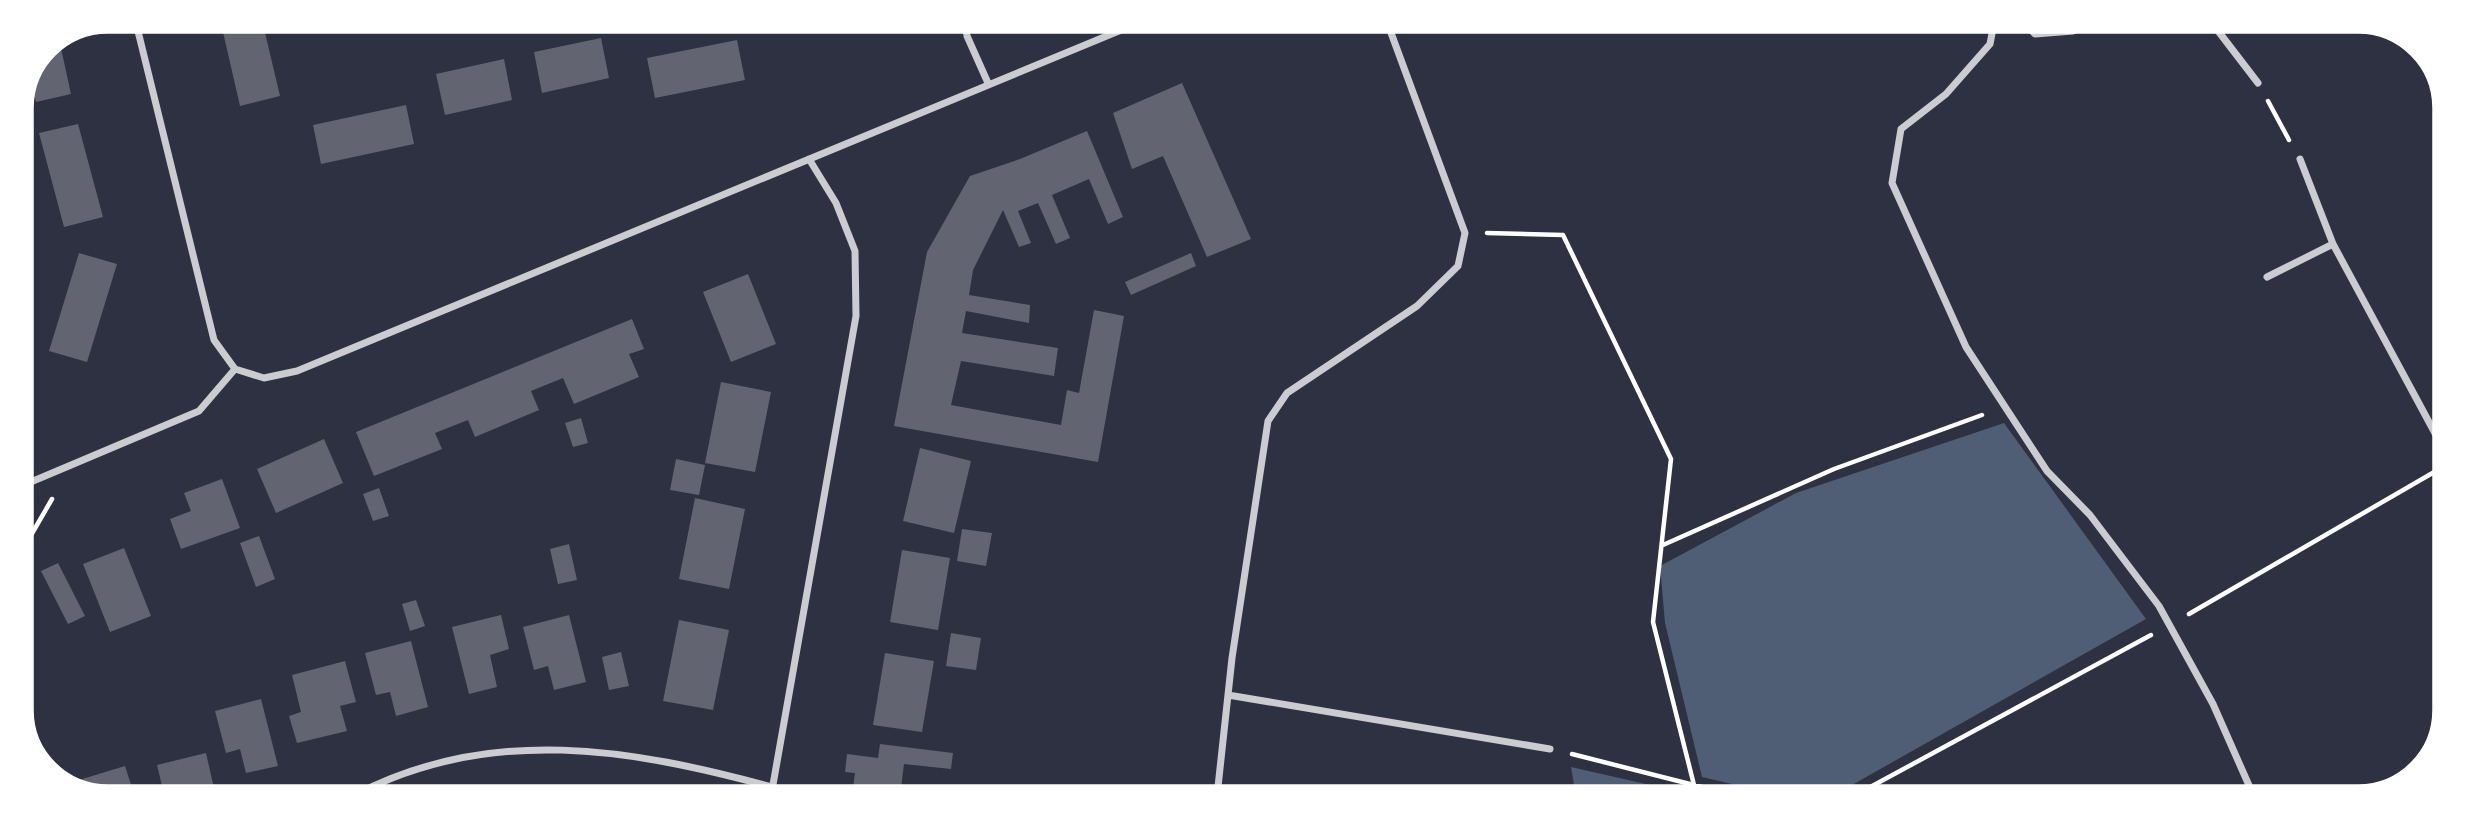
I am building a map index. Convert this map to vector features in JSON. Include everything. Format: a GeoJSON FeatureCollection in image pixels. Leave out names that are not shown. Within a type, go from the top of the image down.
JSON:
{"type":"FeatureCollection","features":[{"type":"Feature","properties":{"kind":"street"},"geometry":{"type":"LineString","coordinates":[[138,32],[214,340],[234,369],[264,378],[297,371],[1116,32]]}},
{"type":"Feature","properties":{"kind":"street"},"geometry":{"type":"LineString","coordinates":[[966,32],[988,83]]}},
{"type":"Feature","properties":{"kind":"street"},"geometry":{"type":"LineString","coordinates":[[1218,786],[1228,695],[1268,421],[1287,393],[1416,306],[1458,266],[1465,233],[1391,32]]}},
{"type":"Feature","properties":{"kind":"street"},"geometry":{"type":"LineString","coordinates":[[1992,32],[1990,44],[1946,94],[1900,129],[1892,183],[1966,347],[2046,471],[2090,515],[2160,606],[2213,704],[2249,786]]}},
{"type":"Feature","properties":{"kind":"street"},"geometry":{"type":"LineString","coordinates":[[2034,32],[2054,32]]}},
{"type":"Feature","properties":{"kind":"street"},"geometry":{"type":"LineString","coordinates":[[2219,32],[2258,83]]}},
{"type":"Feature","properties":{"kind":"street"},"geometry":{"type":"LineString","coordinates":[[773,786],[856,316],[855,251],[836,203],[809,159]]}},
{"type":"Feature","properties":{"kind":"street"},"geometry":{"type":"LineString","coordinates":[[2300,159],[2333,244],[2434,430]]}},
{"type":"Feature","properties":{"kind":"street"},"geometry":{"type":"LineString","coordinates":[[2267,277],[2333,244]]}},
{"type":"Feature","properties":{"kind":"street"},"geometry":{"type":"LineString","coordinates":[[32,482],[199,411],[234,369]]}},
{"type":"Feature","properties":{"kind":"street"},"geometry":{"type":"LineString","coordinates":[[1228,695],[1550,749]]}},
{"type":"Feature","properties":{"kind":"street"},"geometry":{"type":"LineString","coordinates":[[378,786],[443,760],[530,749],[611,751],[691,765],[756,786]]}},
{"type":"Feature","properties":{"kind":"path"},"geometry":{"type":"LineString","coordinates":[[2258,83],[2300,159]]}},
{"type":"Feature","properties":{"kind":"path"},"geometry":{"type":"LineString","coordinates":[[1465,233],[1563,234],[1671,460],[1653,622],[1694,785]]}},
{"type":"Feature","properties":{"kind":"path"},"geometry":{"type":"LineString","coordinates":[[1662,546],[1834,469],[2004,407]]}},
{"type":"Feature","properties":{"kind":"path"},"geometry":{"type":"LineString","coordinates":[[32,533],[70,467]]}},
{"type":"Feature","properties":{"kind":"path"},"geometry":{"type":"LineString","coordinates":[[1872,786],[2170,625],[2434,472]]}},
{"type":"Feature","properties":{"kind":"path"},"geometry":{"type":"LineString","coordinates":[[1550,749],[1698,786]]}},
{"type":"Feature","properties":{"kind":"water"},"geometry":{"type":"Polygon","coordinates":[[[2004,423],[2146,619],[1850,786],[1741,786],[1702,777],[1665,623],[1660,566],[1796,493],[2004,423]]]}},
{"type":"Feature","properties":{"kind":"water"},"geometry":{"type":"Polygon","coordinates":[[[1571,767],[1655,786],[1574,786],[1571,767]]]}},
{"type":"Feature","properties":{"kind":"building"},"geometry":{"type":"Polygon","coordinates":[[[223,32],[265,32],[280,96],[240,106],[223,32]]]}},
{"type":"Feature","properties":{"kind":"building"},"geometry":{"type":"Polygon","coordinates":[[[601,38],[609,78],[542,93],[534,52],[601,38]]]}},
{"type":"Feature","properties":{"kind":"building"},"geometry":{"type":"Polygon","coordinates":[[[737,40],[745,80],[655,98],[647,58],[737,40]]]}},
{"type":"Feature","properties":{"kind":"building"},"geometry":{"type":"Polygon","coordinates":[[[61,48],[71,94],[36,102],[33,91],[37,78],[44,65],[61,48]]]}},
{"type":"Feature","properties":{"kind":"building"},"geometry":{"type":"Polygon","coordinates":[[[504,59],[512,100],[445,115],[436,74],[504,59]]]}},
{"type":"Feature","properties":{"kind":"building"},"geometry":{"type":"Polygon","coordinates":[[[1182,83],[1251,239],[1207,257],[1163,156],[1132,169],[1113,113],[1182,83]]]}},
{"type":"Feature","properties":{"kind":"building"},"geometry":{"type":"Polygon","coordinates":[[[406,105],[414,144],[321,164],[313,125],[406,105]]]}},
{"type":"Feature","properties":{"kind":"building"},"geometry":{"type":"Polygon","coordinates":[[[78,124],[103,217],[64,227],[39,133],[78,124]]]}},
{"type":"Feature","properties":{"kind":"building"},"geometry":{"type":"Polygon","coordinates":[[[1087,131],[1123,217],[1108,224],[1089,179],[1052,195],[1070,238],[1056,244],[1038,203],[1018,211],[1031,243],[1019,247],[1003,210],[973,270],[969,295],[1030,305],[1029,323],[966,311],[962,333],[1058,348],[1054,376],[961,361],[951,405],[1061,425],[1067,390],[1079,393],[1094,310],[1124,316],[1098,462],[894,426],[927,252],[970,176],[1087,131]]]}},
{"type":"Feature","properties":{"kind":"building"},"geometry":{"type":"Polygon","coordinates":[[[79,253],[117,264],[87,362],[49,351],[79,253]]]}},
{"type":"Feature","properties":{"kind":"building"},"geometry":{"type":"Polygon","coordinates":[[[1191,253],[1196,266],[1131,295],[1125,282],[1191,253]]]}},
{"type":"Feature","properties":{"kind":"building"},"geometry":{"type":"Polygon","coordinates":[[[748,274],[776,344],[731,362],[703,292],[748,274]]]}},
{"type":"Feature","properties":{"kind":"building"},"geometry":{"type":"Polygon","coordinates":[[[632,319],[644,349],[629,354],[639,377],[574,404],[563,378],[531,391],[539,410],[475,437],[468,420],[435,433],[442,449],[374,476],[356,432],[632,319]]]}},
{"type":"Feature","properties":{"kind":"building"},"geometry":{"type":"Polygon","coordinates":[[[721,382],[771,392],[755,472],[705,463],[721,382]]]}},
{"type":"Feature","properties":{"kind":"building"},"geometry":{"type":"Polygon","coordinates":[[[581,418],[588,443],[573,447],[565,423],[581,418]]]}},
{"type":"Feature","properties":{"kind":"building"},"geometry":{"type":"Polygon","coordinates":[[[324,439],[343,483],[276,513],[257,469],[324,439]]]}},
{"type":"Feature","properties":{"kind":"building"},"geometry":{"type":"Polygon","coordinates":[[[920,448],[971,461],[954,533],[903,521],[920,448]]]}},
{"type":"Feature","properties":{"kind":"building"},"geometry":{"type":"Polygon","coordinates":[[[676,459],[705,465],[699,495],[670,490],[676,459]]]}},
{"type":"Feature","properties":{"kind":"building"},"geometry":{"type":"Polygon","coordinates":[[[222,479],[240,528],[181,549],[170,519],[191,511],[184,493],[222,479]]]}},
{"type":"Feature","properties":{"kind":"building"},"geometry":{"type":"Polygon","coordinates":[[[379,488],[389,516],[373,521],[363,494],[379,488]]]}},
{"type":"Feature","properties":{"kind":"building"},"geometry":{"type":"Polygon","coordinates":[[[695,498],[745,509],[729,589],[679,579],[695,498]]]}},
{"type":"Feature","properties":{"kind":"building"},"geometry":{"type":"Polygon","coordinates":[[[962,529],[992,533],[986,566],[957,561],[962,529]]]}},
{"type":"Feature","properties":{"kind":"building"},"geometry":{"type":"Polygon","coordinates":[[[259,536],[275,579],[256,587],[240,543],[259,536]]]}},
{"type":"Feature","properties":{"kind":"building"},"geometry":{"type":"Polygon","coordinates":[[[569,544],[577,580],[558,584],[550,549],[569,544]]]}},
{"type":"Feature","properties":{"kind":"building"},"geometry":{"type":"Polygon","coordinates":[[[124,548],[151,616],[110,632],[83,564],[124,548]]]}},
{"type":"Feature","properties":{"kind":"building"},"geometry":{"type":"Polygon","coordinates":[[[902,550],[950,558],[938,630],[890,622],[902,550]]]}},
{"type":"Feature","properties":{"kind":"building"},"geometry":{"type":"Polygon","coordinates":[[[58,563],[85,616],[68,624],[41,571],[58,563]]]}},
{"type":"Feature","properties":{"kind":"building"},"geometry":{"type":"Polygon","coordinates":[[[416,600],[425,626],[410,631],[402,604],[416,600]]]}},
{"type":"Feature","properties":{"kind":"building"},"geometry":{"type":"Polygon","coordinates":[[[501,615],[509,649],[490,655],[497,687],[469,694],[452,627],[501,615]]]}},
{"type":"Feature","properties":{"kind":"building"},"geometry":{"type":"Polygon","coordinates":[[[569,615],[586,682],[554,690],[548,666],[534,670],[523,627],[569,615]]]}},
{"type":"Feature","properties":{"kind":"building"},"geometry":{"type":"Polygon","coordinates":[[[679,620],[729,630],[713,710],[663,701],[679,620]]]}},
{"type":"Feature","properties":{"kind":"building"},"geometry":{"type":"Polygon","coordinates":[[[951,633],[981,638],[976,670],[946,666],[951,633]]]}},
{"type":"Feature","properties":{"kind":"building"},"geometry":{"type":"Polygon","coordinates":[[[411,641],[428,707],[396,716],[390,692],[376,695],[365,653],[411,641]]]}},
{"type":"Feature","properties":{"kind":"building"},"geometry":{"type":"Polygon","coordinates":[[[621,652],[629,686],[609,690],[602,657],[621,652]]]}},
{"type":"Feature","properties":{"kind":"building"},"geometry":{"type":"Polygon","coordinates":[[[885,653],[934,661],[922,732],[873,725],[885,653]]]}},
{"type":"Feature","properties":{"kind":"building"},"geometry":{"type":"Polygon","coordinates":[[[345,661],[356,702],[340,706],[347,731],[297,743],[289,716],[301,712],[292,675],[345,661]]]}},
{"type":"Feature","properties":{"kind":"building"},"geometry":{"type":"Polygon","coordinates":[[[261,699],[278,766],[246,773],[240,749],[226,753],[215,711],[261,699]]]}},
{"type":"Feature","properties":{"kind":"building"},"geometry":{"type":"Polygon","coordinates":[[[880,744],[953,753],[951,769],[904,764],[901,786],[853,786],[855,773],[845,772],[847,754],[878,758],[880,744]]]}},
{"type":"Feature","properties":{"kind":"building"},"geometry":{"type":"Polygon","coordinates":[[[206,753],[214,786],[162,786],[157,765],[206,753]]]}},
{"type":"Feature","properties":{"kind":"building"},"geometry":{"type":"Polygon","coordinates":[[[125,766],[131,786],[97,786],[79,780],[125,766]]]}}]}
